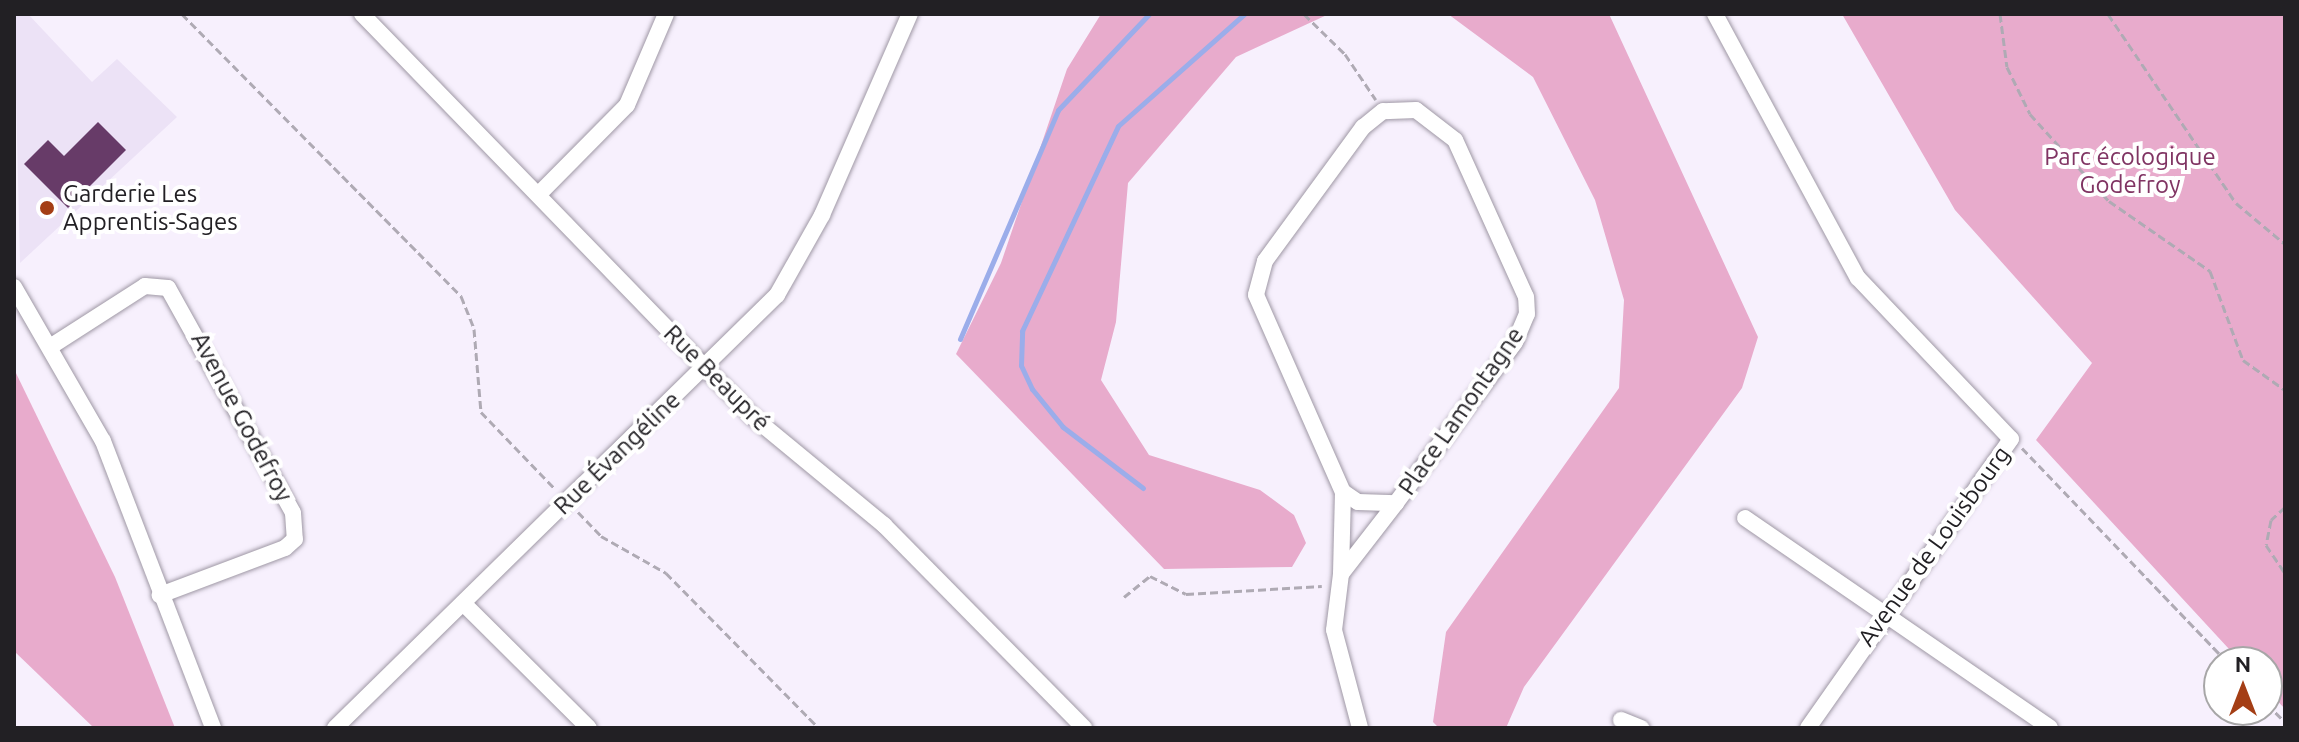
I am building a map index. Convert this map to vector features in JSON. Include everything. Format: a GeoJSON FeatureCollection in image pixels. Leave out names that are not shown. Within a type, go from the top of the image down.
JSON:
{"type":"FeatureCollection","features":[{"type":"Feature","properties":{"kind":"street","name":"Rue Beaupré"},"geometry":{"type":"LineString","coordinates":[[362,14],[705,367],[884,525],[1084,728]]}},
{"type":"Feature","properties":{"kind":"street"},"geometry":{"type":"LineString","coordinates":[[539,194],[627,105],[666,14]]}},
{"type":"Feature","properties":{"kind":"street","name":"Rue Évangéline"},"geometry":{"type":"LineString","coordinates":[[335,728],[705,367],[792,274],[910,14]]}},
{"type":"Feature","properties":{"kind":"street","name":"Avenue de Louisbourg"},"geometry":{"type":"LineString","coordinates":[[1715,14],[1858,278],[2011,439],[1883,615],[1808,728]]}},
{"type":"Feature","properties":{"kind":"street","name":"Place Lamontagne"},"geometry":{"type":"LineString","coordinates":[[1341,574],[1515,342],[1527,314],[1526,297],[1455,140],[1416,110],[1383,111]]}},
{"type":"Feature","properties":{"kind":"street"},"geometry":{"type":"LineString","coordinates":[[1360,728],[1334,630],[1341,574],[1343,492],[1260,312],[1258,278],[1363,127],[1383,111]]}},
{"type":"Feature","properties":{"kind":"street","name":"Avenue Godefroy"},"geometry":{"type":"LineString","coordinates":[[53,345],[145,286],[168,288],[293,513],[295,539],[285,548],[160,595]]}},
{"type":"Feature","properties":{"kind":"street"},"geometry":{"type":"LineString","coordinates":[[14,287],[53,345],[109,455],[213,728]]}},
{"type":"Feature","properties":{"kind":"street","name":"Place Lamontagne"},"geometry":{"type":"LineString","coordinates":[[1343,492],[1358,502],[1396,503]]}},
{"type":"Feature","properties":{"kind":"street"},"geometry":{"type":"LineString","coordinates":[[1745,518],[2050,728]]}},
{"type":"Feature","properties":{"kind":"street"},"geometry":{"type":"LineString","coordinates":[[463,603],[589,728]]}},
{"type":"Feature","properties":{"kind":"street"},"geometry":{"type":"LineString","coordinates":[[1621,720],[1641,728]]}},
{"type":"Feature","properties":{"kind":"path"},"geometry":{"type":"LineString","coordinates":[[182,14],[461,296],[474,329],[481,412],[554,488]]}},
{"type":"Feature","properties":{"kind":"path"},"geometry":{"type":"LineString","coordinates":[[1304,14],[1345,54],[1383,111]]}},
{"type":"Feature","properties":{"kind":"path"},"geometry":{"type":"LineString","coordinates":[[2000,14],[2007,67],[2030,114],[2109,201],[2210,271],[2243,360],[2285,390]]}},
{"type":"Feature","properties":{"kind":"path"},"geometry":{"type":"LineString","coordinates":[[2108,14],[2236,203],[2285,244]]}},
{"type":"Feature","properties":{"kind":"path"},"geometry":{"type":"LineString","coordinates":[[2032,456],[2212,646]]}},
{"type":"Feature","properties":{"kind":"path"},"geometry":{"type":"LineString","coordinates":[[2285,507],[2271,520],[2266,545],[2285,573]]}},
{"type":"Feature","properties":{"kind":"path"},"geometry":{"type":"LineString","coordinates":[[580,515],[601,536],[666,573],[819,728]]}},
{"type":"Feature","properties":{"kind":"path"},"geometry":{"type":"LineString","coordinates":[[1124,597],[1150,576],[1186,594],[1317,584]]}},
{"type":"Feature","properties":{"kind":"shaded area","name":"Garderie Les Apprentis-Sages"},"geometry":{"type":"Polygon","coordinates":[[[14,14],[28,14],[92,82],[117,59],[177,117],[20,263],[14,14]]]}},
{"type":"Feature","properties":{"kind":"green space"},"geometry":{"type":"Polygon","coordinates":[[[1101,14],[1329,14],[1236,57],[1128,183],[1116,322],[1101,380],[1149,455],[1260,490],[1294,515],[1306,543],[1292,567],[1164,569],[956,354],[1001,263],[1067,69],[1101,14]]]}},
{"type":"Feature","properties":{"kind":"green space"},"geometry":{"type":"Polygon","coordinates":[[[1448,14],[1609,14],[1758,337],[1742,388],[1524,687],[1506,728],[1439,728],[1433,722],[1446,632],[1619,388],[1624,300],[1595,200],[1533,77],[1448,14]]]}},
{"type":"Feature","properties":{"kind":"green space","name":"Parc écologique Godefroy"},"geometry":{"type":"Polygon","coordinates":[[[1842,14],[2285,14],[2285,709],[2283,646],[2226,646],[2036,440],[2092,363],[1955,210],[1842,14]]]}},
{"type":"Feature","properties":{"kind":"green space"},"geometry":{"type":"Polygon","coordinates":[[[14,369],[115,577],[175,728],[94,728],[14,651],[14,369]]]}},
{"type":"Feature","properties":{"kind":"building"},"geometry":{"type":"Polygon","coordinates":[[[98,122],[126,150],[68,208],[24,164],[48,140],[64,156],[98,122]]]}},
{"type":"Feature","properties":{"kind":"waterway"},"geometry":{"type":"LineString","coordinates":[[960,339],[1058,110],[1149,14]]}},
{"type":"Feature","properties":{"kind":"waterway"},"geometry":{"type":"LineString","coordinates":[[1143,488],[1063,427],[1032,389],[1021,365],[1022,331],[1118,126],[1244,14]]}},
{"type":"Feature","properties":{"kind":"place","name":"Garderie Les Apprentis-Sages"},"geometry":{"type":"Point","coordinates":[47,208]}}]}
